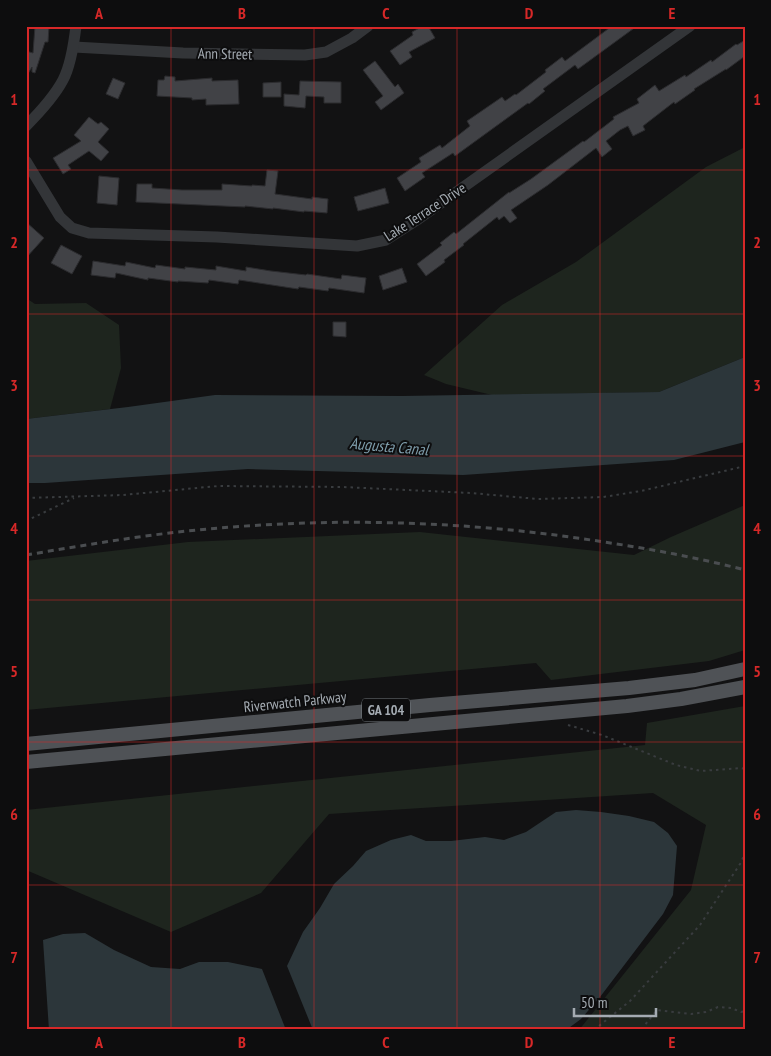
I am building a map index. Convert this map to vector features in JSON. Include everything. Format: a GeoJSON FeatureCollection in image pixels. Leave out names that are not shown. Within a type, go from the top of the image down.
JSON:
{"type":"FeatureCollection","features":[{"type":"Feature","properties":{"kind":"main road","name":"Riverwatch Parkway"},"geometry":{"type":"LineString","coordinates":[[26,744],[629,688],[695,680],[745,669]]}},
{"type":"Feature","properties":{"kind":"main road","name":"GA 104"},"geometry":{"type":"LineString","coordinates":[[26,762],[627,706],[681,699],[745,687]]}},
{"type":"Feature","properties":{"kind":"street"},"geometry":{"type":"LineString","coordinates":[[26,126],[41,111],[64,79],[74,47],[76,26]]}},
{"type":"Feature","properties":{"kind":"street","name":"Ann Street"},"geometry":{"type":"LineString","coordinates":[[74,47],[183,53],[305,55],[326,52],[352,38],[368,26]]}},
{"type":"Feature","properties":{"kind":"street","name":"Lake Terrace Drive"},"geometry":{"type":"LineString","coordinates":[[26,161],[60,217],[72,228],[89,233],[217,237],[357,246],[386,240],[417,220],[690,26]]}},
{"type":"Feature","properties":{"kind":"path"},"geometry":{"type":"LineString","coordinates":[[26,498],[123,495],[218,486],[343,487],[538,498],[603,497],[641,492],[745,466]]}},
{"type":"Feature","properties":{"kind":"path"},"geometry":{"type":"LineString","coordinates":[[26,521],[76,497]]}},
{"type":"Feature","properties":{"kind":"path"},"geometry":{"type":"LineString","coordinates":[[563,724],[602,735],[676,765],[702,771],[745,769]]}},
{"type":"Feature","properties":{"kind":"path"},"geometry":{"type":"LineString","coordinates":[[594,1030],[630,1001],[700,925],[745,854]]}},
{"type":"Feature","properties":{"kind":"path"},"geometry":{"type":"LineString","coordinates":[[644,1030],[644,1026],[657,1010],[691,1014],[706,1012],[718,1007],[745,1012]]}},
{"type":"Feature","properties":{"kind":"shaded area"},"geometry":{"type":"Polygon","coordinates":[[[745,147],[745,357],[659,392],[492,395],[446,384],[424,375],[502,305],[576,262],[706,167],[745,147]]]}},
{"type":"Feature","properties":{"kind":"shaded area"},"geometry":{"type":"Polygon","coordinates":[[[26,298],[35,304],[86,303],[119,325],[121,368],[110,409],[26,419],[26,298]]]}},
{"type":"Feature","properties":{"kind":"shaded area"},"geometry":{"type":"Polygon","coordinates":[[[745,505],[745,650],[709,661],[551,680],[536,663],[26,710],[26,561],[188,542],[420,532],[634,555],[745,505]]]}},
{"type":"Feature","properties":{"kind":"shaded area"},"geometry":{"type":"Polygon","coordinates":[[[745,706],[745,1030],[579,1030],[691,890],[706,825],[653,793],[329,814],[261,893],[171,932],[26,870],[26,810],[645,745],[647,723],[745,706]]]}},
{"type":"Feature","properties":{"kind":"water","name":"Augusta Canal"},"geometry":{"type":"Polygon","coordinates":[[[745,357],[745,442],[674,460],[463,475],[248,469],[26,483],[26,419],[215,395],[402,396],[659,392],[745,357]]]}},
{"type":"Feature","properties":{"kind":"water"},"geometry":{"type":"Polygon","coordinates":[[[576,810],[629,816],[654,822],[668,833],[677,846],[673,895],[663,914],[581,1019],[566,1030],[313,1030],[287,966],[303,932],[334,884],[366,851],[391,840],[411,835],[426,841],[451,841],[485,837],[504,840],[526,832],[556,812],[576,810]]]}},
{"type":"Feature","properties":{"kind":"water"},"geometry":{"type":"Polygon","coordinates":[[[85,933],[114,950],[151,967],[180,969],[199,962],[228,962],[262,969],[286,1030],[49,1030],[43,940],[63,934],[85,933]]]}},
{"type":"Feature","properties":{"kind":"building"},"geometry":{"type":"Polygon","coordinates":[[[35,26],[49,26],[48,42],[45,42],[35,73],[32,72],[32,67],[26,77],[26,51],[33,53],[35,26]]]}},
{"type":"Feature","properties":{"kind":"building"},"geometry":{"type":"Polygon","coordinates":[[[423,26],[428,26],[435,38],[409,52],[412,57],[400,65],[390,51],[413,35],[412,32],[423,26]]]}},
{"type":"Feature","properties":{"kind":"building"},"geometry":{"type":"Polygon","coordinates":[[[612,26],[637,26],[578,69],[575,65],[543,89],[545,91],[529,104],[455,156],[453,153],[422,173],[425,177],[405,191],[397,178],[421,162],[419,158],[440,145],[442,148],[470,126],[467,121],[502,97],[505,101],[516,95],[562,57],[565,61],[612,26]]]}},
{"type":"Feature","properties":{"kind":"building"},"geometry":{"type":"Polygon","coordinates":[[[745,40],[745,56],[694,89],[675,104],[674,102],[643,126],[645,130],[633,136],[628,126],[620,130],[606,141],[612,149],[602,157],[596,148],[548,185],[511,210],[517,218],[510,223],[504,216],[499,220],[497,217],[426,276],[417,264],[442,245],[440,243],[454,232],[456,234],[509,192],[584,142],[614,119],[613,117],[639,103],[637,99],[655,85],[659,91],[685,75],[686,77],[711,60],[712,62],[736,44],[745,40]]]}},
{"type":"Feature","properties":{"kind":"building"},"geometry":{"type":"Polygon","coordinates":[[[375,61],[395,87],[398,84],[404,93],[381,110],[375,102],[383,96],[363,70],[375,61]]]}},
{"type":"Feature","properties":{"kind":"building"},"geometry":{"type":"Polygon","coordinates":[[[165,76],[175,77],[175,81],[212,78],[212,81],[238,80],[239,104],[206,105],[206,99],[192,100],[192,98],[157,96],[158,80],[164,80],[165,76]]]}},
{"type":"Feature","properties":{"kind":"building"},"geometry":{"type":"Polygon","coordinates":[[[113,78],[125,83],[118,99],[106,94],[113,78]]]}},
{"type":"Feature","properties":{"kind":"building"},"geometry":{"type":"Polygon","coordinates":[[[300,81],[341,82],[341,103],[324,103],[324,97],[306,96],[305,108],[284,106],[284,94],[299,95],[300,81]]]}},
{"type":"Feature","properties":{"kind":"building"},"geometry":{"type":"Polygon","coordinates":[[[281,82],[281,97],[263,97],[263,83],[281,82]]]}},
{"type":"Feature","properties":{"kind":"building"},"geometry":{"type":"Polygon","coordinates":[[[89,117],[98,124],[101,122],[109,129],[98,142],[109,152],[101,161],[89,151],[68,165],[71,169],[63,174],[53,158],[81,141],[74,135],[89,117]]]}},
{"type":"Feature","properties":{"kind":"building"},"geometry":{"type":"Polygon","coordinates":[[[267,170],[278,171],[275,194],[312,199],[312,197],[328,199],[327,213],[245,206],[136,202],[137,184],[152,184],[152,188],[182,190],[222,190],[222,184],[265,186],[267,170]]]}},
{"type":"Feature","properties":{"kind":"building"},"geometry":{"type":"Polygon","coordinates":[[[99,176],[119,178],[117,205],[97,203],[99,176]]]}},
{"type":"Feature","properties":{"kind":"building"},"geometry":{"type":"Polygon","coordinates":[[[385,188],[389,203],[358,211],[354,197],[385,188]]]}},
{"type":"Feature","properties":{"kind":"building"},"geometry":{"type":"Polygon","coordinates":[[[26,222],[44,238],[26,258],[26,222]]]}},
{"type":"Feature","properties":{"kind":"building"},"geometry":{"type":"Polygon","coordinates":[[[61,245],[82,256],[72,274],[51,263],[61,245]]]}},
{"type":"Feature","properties":{"kind":"building"},"geometry":{"type":"Polygon","coordinates":[[[93,261],[125,266],[126,262],[155,268],[156,265],[185,269],[185,267],[216,270],[216,266],[246,271],[246,267],[341,279],[342,275],[366,278],[364,293],[329,288],[328,291],[299,287],[298,289],[239,280],[238,284],[209,280],[208,283],[178,282],[148,278],[148,280],[116,273],[115,278],[91,275],[93,261]]]}},
{"type":"Feature","properties":{"kind":"building"},"geometry":{"type":"Polygon","coordinates":[[[402,268],[407,282],[383,290],[379,276],[402,268]]]}},
{"type":"Feature","properties":{"kind":"building"},"geometry":{"type":"Polygon","coordinates":[[[333,322],[346,322],[346,337],[333,336],[333,322]]]}},
{"type":"Feature","properties":{"kind":"railway"},"geometry":{"type":"LineString","coordinates":[[26,555],[123,539],[196,530],[316,523],[412,523],[556,535],[657,551],[745,570]]}}]}
